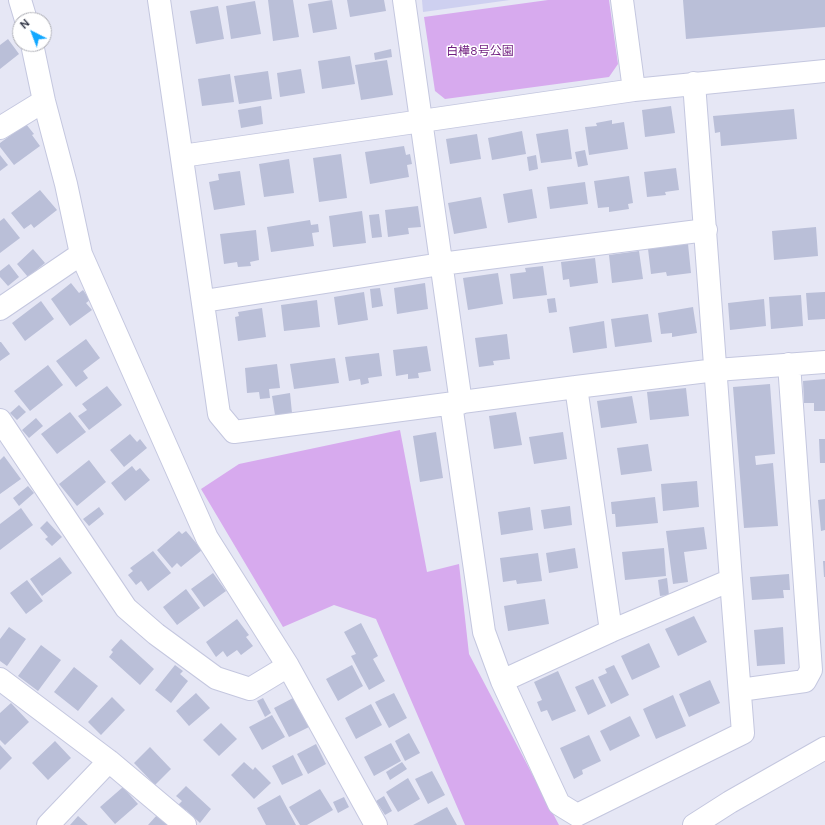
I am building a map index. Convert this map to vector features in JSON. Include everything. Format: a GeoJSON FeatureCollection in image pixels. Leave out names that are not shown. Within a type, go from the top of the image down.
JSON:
{"type":"FeatureCollection","features":[{"type":"Feature","properties":{"kind":"street"},"geometry":{"type":"LineString","coordinates":[[20,0],[24,12]]}},
{"type":"Feature","properties":{"kind":"street"},"geometry":{"type":"LineString","coordinates":[[404,0],[442,264],[456,403],[484,632],[502,681],[559,804],[577,816],[743,733],[694,83]]}},
{"type":"Feature","properties":{"kind":"street"},"geometry":{"type":"LineString","coordinates":[[622,0],[634,90]]}},
{"type":"Feature","properties":{"kind":"street"},"geometry":{"type":"LineString","coordinates":[[165,1],[182,156],[219,414],[234,432],[716,370],[825,362]]}},
{"type":"Feature","properties":{"kind":"street"},"geometry":{"type":"LineString","coordinates":[[34,52],[44,101],[66,184],[82,254],[207,538],[288,666],[376,825]]}},
{"type":"Feature","properties":{"kind":"street"},"geometry":{"type":"LineString","coordinates":[[182,156],[634,90],[825,71]]}},
{"type":"Feature","properties":{"kind":"street"},"geometry":{"type":"LineString","coordinates":[[0,128],[44,101]]}},
{"type":"Feature","properties":{"kind":"street"},"geometry":{"type":"LineString","coordinates":[[204,301],[442,264],[706,230]]}},
{"type":"Feature","properties":{"kind":"street"},"geometry":{"type":"LineString","coordinates":[[0,309],[82,254]]}},
{"type":"Feature","properties":{"kind":"street"},"geometry":{"type":"LineString","coordinates":[[740,690],[805,681],[811,670],[789,364]]}},
{"type":"Feature","properties":{"kind":"street"},"geometry":{"type":"LineString","coordinates":[[576,387],[611,631]]}},
{"type":"Feature","properties":{"kind":"street"},"geometry":{"type":"LineString","coordinates":[[0,420],[126,608],[156,634],[216,678],[250,689],[288,666]]}},
{"type":"Feature","properties":{"kind":"street"},"geometry":{"type":"LineString","coordinates":[[502,681],[611,631],[731,580]]}},
{"type":"Feature","properties":{"kind":"street"},"geometry":{"type":"LineString","coordinates":[[1,680],[109,761],[185,825]]}},
{"type":"Feature","properties":{"kind":"street"},"geometry":{"type":"LineString","coordinates":[[694,825],[730,802],[825,748]]}},
{"type":"Feature","properties":{"kind":"street"},"geometry":{"type":"LineString","coordinates":[[48,825],[109,761]]}},
{"type":"Feature","properties":{"kind":"shaded area"},"geometry":{"type":"Polygon","coordinates":[[[422,0],[510,0],[423,12],[422,0]]]}},
{"type":"Feature","properties":{"kind":"green space","name":"白樺8号公園"},"geometry":{"type":"Polygon","coordinates":[[[548,0],[609,0],[618,64],[609,77],[445,99],[435,91],[424,17],[548,0]]]}},
{"type":"Feature","properties":{"kind":"green space"},"geometry":{"type":"Polygon","coordinates":[[[400,430],[427,572],[459,564],[469,654],[559,825],[465,825],[376,619],[334,605],[283,627],[201,489],[239,464],[400,430]]]}},
{"type":"Feature","properties":{"kind":"building"},"geometry":{"type":"Polygon","coordinates":[[[268,0],[293,0],[299,37],[273,41],[268,0]]]}},
{"type":"Feature","properties":{"kind":"building"},"geometry":{"type":"Polygon","coordinates":[[[332,0],[337,29],[313,33],[308,4],[332,0]]]}},
{"type":"Feature","properties":{"kind":"building"},"geometry":{"type":"Polygon","coordinates":[[[347,0],[384,0],[386,11],[350,17],[347,0]]]}},
{"type":"Feature","properties":{"kind":"building"},"geometry":{"type":"Polygon","coordinates":[[[683,0],[825,0],[825,27],[686,39],[683,0]]]}},
{"type":"Feature","properties":{"kind":"building"},"geometry":{"type":"Polygon","coordinates":[[[255,1],[261,34],[231,39],[226,6],[255,1]]]}},
{"type":"Feature","properties":{"kind":"building"},"geometry":{"type":"Polygon","coordinates":[[[218,6],[224,39],[196,44],[190,11],[218,6]]]}},
{"type":"Feature","properties":{"kind":"building"},"geometry":{"type":"Polygon","coordinates":[[[8,39],[12,44],[12,52],[18,52],[19,54],[0,69],[0,45],[8,39]]]}},
{"type":"Feature","properties":{"kind":"building"},"geometry":{"type":"Polygon","coordinates":[[[391,49],[392,57],[375,60],[374,53],[391,49]]]}},
{"type":"Feature","properties":{"kind":"building"},"geometry":{"type":"Polygon","coordinates":[[[350,56],[355,84],[322,89],[318,61],[350,56]]]}},
{"type":"Feature","properties":{"kind":"building"},"geometry":{"type":"Polygon","coordinates":[[[387,60],[393,95],[361,100],[355,65],[387,60]]]}},
{"type":"Feature","properties":{"kind":"building"},"geometry":{"type":"Polygon","coordinates":[[[301,69],[305,93],[280,97],[277,73],[301,69]]]}},
{"type":"Feature","properties":{"kind":"building"},"geometry":{"type":"Polygon","coordinates":[[[268,71],[272,99],[239,104],[234,76],[268,71]]]}},
{"type":"Feature","properties":{"kind":"building"},"geometry":{"type":"Polygon","coordinates":[[[230,74],[234,102],[202,106],[198,79],[230,74]]]}},
{"type":"Feature","properties":{"kind":"building"},"geometry":{"type":"Polygon","coordinates":[[[261,106],[263,124],[241,128],[238,110],[261,106]]]}},
{"type":"Feature","properties":{"kind":"building"},"geometry":{"type":"Polygon","coordinates":[[[671,106],[675,133],[645,137],[642,110],[671,106]]]}},
{"type":"Feature","properties":{"kind":"building"},"geometry":{"type":"Polygon","coordinates":[[[794,109],[797,139],[721,146],[720,132],[715,133],[713,116],[794,109]]]}},
{"type":"Feature","properties":{"kind":"building"},"geometry":{"type":"Polygon","coordinates":[[[612,120],[612,124],[624,122],[628,149],[589,155],[585,127],[597,126],[596,123],[612,120]]]}},
{"type":"Feature","properties":{"kind":"building"},"geometry":{"type":"Polygon","coordinates":[[[26,124],[34,134],[32,135],[40,146],[14,165],[0,147],[0,143],[26,124]]]}},
{"type":"Feature","properties":{"kind":"building"},"geometry":{"type":"Polygon","coordinates":[[[568,129],[572,159],[541,163],[536,134],[568,129]]]}},
{"type":"Feature","properties":{"kind":"building"},"geometry":{"type":"Polygon","coordinates":[[[522,131],[526,154],[492,160],[488,138],[522,131]]]}},
{"type":"Feature","properties":{"kind":"building"},"geometry":{"type":"Polygon","coordinates":[[[477,134],[481,159],[450,164],[446,139],[477,134]]]}},
{"type":"Feature","properties":{"kind":"building"},"geometry":{"type":"Polygon","coordinates":[[[404,146],[406,155],[410,154],[412,164],[407,165],[409,177],[370,184],[365,152],[404,146]]]}},
{"type":"Feature","properties":{"kind":"building"},"geometry":{"type":"Polygon","coordinates":[[[585,150],[588,165],[578,167],[575,152],[585,150]]]}},
{"type":"Feature","properties":{"kind":"building"},"geometry":{"type":"Polygon","coordinates":[[[341,154],[347,198],[319,202],[313,158],[341,154]]]}},
{"type":"Feature","properties":{"kind":"building"},"geometry":{"type":"Polygon","coordinates":[[[0,155],[8,165],[0,171],[0,155]]]}},
{"type":"Feature","properties":{"kind":"building"},"geometry":{"type":"Polygon","coordinates":[[[536,155],[538,169],[529,171],[527,157],[536,155]]]}},
{"type":"Feature","properties":{"kind":"building"},"geometry":{"type":"Polygon","coordinates":[[[289,159],[294,193],[264,197],[259,164],[289,159]]]}},
{"type":"Feature","properties":{"kind":"building"},"geometry":{"type":"Polygon","coordinates":[[[676,168],[679,190],[665,192],[666,195],[647,197],[644,172],[676,168]]]}},
{"type":"Feature","properties":{"kind":"building"},"geometry":{"type":"Polygon","coordinates":[[[240,171],[245,205],[214,210],[209,182],[219,180],[218,174],[240,171]]]}},
{"type":"Feature","properties":{"kind":"building"},"geometry":{"type":"Polygon","coordinates":[[[629,176],[633,203],[628,204],[629,209],[609,212],[609,207],[598,208],[594,181],[629,176]]]}},
{"type":"Feature","properties":{"kind":"building"},"geometry":{"type":"Polygon","coordinates":[[[585,182],[588,204],[550,209],[547,187],[585,182]]]}},
{"type":"Feature","properties":{"kind":"building"},"geometry":{"type":"Polygon","coordinates":[[[532,189],[537,218],[508,223],[503,194],[532,189]]]}},
{"type":"Feature","properties":{"kind":"building"},"geometry":{"type":"Polygon","coordinates":[[[40,190],[57,210],[34,228],[31,224],[24,229],[11,213],[40,190]]]}},
{"type":"Feature","properties":{"kind":"building"},"geometry":{"type":"Polygon","coordinates":[[[481,197],[487,228],[454,234],[448,203],[481,197]]]}},
{"type":"Feature","properties":{"kind":"building"},"geometry":{"type":"Polygon","coordinates":[[[418,206],[421,227],[408,228],[409,234],[388,237],[385,210],[418,206]]]}},
{"type":"Feature","properties":{"kind":"building"},"geometry":{"type":"Polygon","coordinates":[[[362,211],[366,243],[333,247],[329,216],[362,211]]]}},
{"type":"Feature","properties":{"kind":"building"},"geometry":{"type":"Polygon","coordinates":[[[379,214],[382,237],[372,238],[369,215],[379,214]]]}},
{"type":"Feature","properties":{"kind":"building"},"geometry":{"type":"Polygon","coordinates":[[[4,218],[20,238],[0,253],[0,221],[4,218]]]}},
{"type":"Feature","properties":{"kind":"building"},"geometry":{"type":"Polygon","coordinates":[[[310,220],[311,225],[318,224],[319,232],[312,233],[314,246],[271,252],[267,227],[310,220]]]}},
{"type":"Feature","properties":{"kind":"building"},"geometry":{"type":"Polygon","coordinates":[[[816,227],[818,256],[774,260],[772,231],[816,227]]]}},
{"type":"Feature","properties":{"kind":"building"},"geometry":{"type":"Polygon","coordinates":[[[256,230],[259,260],[250,262],[251,266],[238,267],[237,262],[224,264],[220,234],[256,230]]]}},
{"type":"Feature","properties":{"kind":"building"},"geometry":{"type":"Polygon","coordinates":[[[688,244],[691,273],[667,276],[666,272],[651,274],[648,249],[688,244]]]}},
{"type":"Feature","properties":{"kind":"building"},"geometry":{"type":"Polygon","coordinates":[[[33,249],[45,263],[28,277],[17,264],[33,249]]]}},
{"type":"Feature","properties":{"kind":"building"},"geometry":{"type":"Polygon","coordinates":[[[639,251],[643,279],[612,283],[609,255],[639,251]]]}},
{"type":"Feature","properties":{"kind":"building"},"geometry":{"type":"Polygon","coordinates":[[[595,258],[598,283],[570,287],[569,279],[563,280],[561,262],[595,258]]]}},
{"type":"Feature","properties":{"kind":"building"},"geometry":{"type":"Polygon","coordinates":[[[9,264],[19,277],[8,286],[0,277],[0,271],[9,264]]]}},
{"type":"Feature","properties":{"kind":"building"},"geometry":{"type":"Polygon","coordinates":[[[543,266],[547,295],[513,299],[510,274],[526,272],[525,268],[543,266]]]}},
{"type":"Feature","properties":{"kind":"building"},"geometry":{"type":"Polygon","coordinates":[[[498,273],[503,304],[468,310],[463,278],[498,273]]]}},
{"type":"Feature","properties":{"kind":"building"},"geometry":{"type":"Polygon","coordinates":[[[71,283],[79,293],[83,290],[90,300],[86,303],[92,310],[70,326],[51,299],[71,283]]]}},
{"type":"Feature","properties":{"kind":"building"},"geometry":{"type":"Polygon","coordinates":[[[425,283],[428,309],[397,314],[394,288],[425,283]]]}},
{"type":"Feature","properties":{"kind":"building"},"geometry":{"type":"Polygon","coordinates":[[[380,288],[383,306],[372,308],[370,289],[380,288]]]}},
{"type":"Feature","properties":{"kind":"building"},"geometry":{"type":"Polygon","coordinates":[[[364,292],[368,320],[338,325],[334,297],[364,292]]]}},
{"type":"Feature","properties":{"kind":"building"},"geometry":{"type":"Polygon","coordinates":[[[825,292],[825,319],[808,320],[806,293],[825,292]]]}},
{"type":"Feature","properties":{"kind":"building"},"geometry":{"type":"Polygon","coordinates":[[[801,295],[803,326],[771,329],[769,297],[801,295]]]}},
{"type":"Feature","properties":{"kind":"building"},"geometry":{"type":"Polygon","coordinates":[[[555,298],[557,312],[549,313],[547,299],[555,298]]]}},
{"type":"Feature","properties":{"kind":"building"},"geometry":{"type":"Polygon","coordinates":[[[764,299],[766,326],[730,330],[728,303],[764,299]]]}},
{"type":"Feature","properties":{"kind":"building"},"geometry":{"type":"Polygon","coordinates":[[[317,300],[320,327],[284,331],[281,305],[317,300]]]}},
{"type":"Feature","properties":{"kind":"building"},"geometry":{"type":"Polygon","coordinates":[[[41,301],[54,319],[25,341],[12,323],[41,301]]]}},
{"type":"Feature","properties":{"kind":"building"},"geometry":{"type":"Polygon","coordinates":[[[693,307],[697,333],[672,337],[672,333],[661,334],[658,313],[693,307]]]}},
{"type":"Feature","properties":{"kind":"building"},"geometry":{"type":"Polygon","coordinates":[[[262,308],[266,337],[238,341],[235,317],[239,316],[238,312],[262,308]]]}},
{"type":"Feature","properties":{"kind":"building"},"geometry":{"type":"Polygon","coordinates":[[[648,314],[652,342],[615,347],[611,319],[648,314]]]}},
{"type":"Feature","properties":{"kind":"building"},"geometry":{"type":"Polygon","coordinates":[[[604,321],[607,348],[573,353],[569,327],[604,321]]]}},
{"type":"Feature","properties":{"kind":"building"},"geometry":{"type":"Polygon","coordinates":[[[507,334],[510,359],[493,361],[494,365],[479,367],[475,338],[507,334]]]}},
{"type":"Feature","properties":{"kind":"building"},"geometry":{"type":"Polygon","coordinates":[[[86,339],[100,358],[83,371],[88,378],[76,387],[56,361],[86,339]]]}},
{"type":"Feature","properties":{"kind":"building"},"geometry":{"type":"Polygon","coordinates":[[[0,342],[10,354],[0,361],[0,342]]]}},
{"type":"Feature","properties":{"kind":"building"},"geometry":{"type":"Polygon","coordinates":[[[427,346],[431,371],[418,373],[419,378],[408,379],[408,374],[396,376],[393,350],[427,346]]]}},
{"type":"Feature","properties":{"kind":"building"},"geometry":{"type":"Polygon","coordinates":[[[379,353],[382,376],[368,378],[369,383],[361,385],[360,379],[349,381],[345,357],[379,353]]]}},
{"type":"Feature","properties":{"kind":"building"},"geometry":{"type":"Polygon","coordinates":[[[335,358],[339,383],[294,389],[290,364],[335,358]]]}},
{"type":"Feature","properties":{"kind":"building"},"geometry":{"type":"Polygon","coordinates":[[[277,364],[280,388],[269,389],[270,398],[260,399],[259,392],[247,393],[245,368],[277,364]]]}},
{"type":"Feature","properties":{"kind":"building"},"geometry":{"type":"Polygon","coordinates":[[[48,365],[63,385],[30,411],[14,391],[48,365]]]}},
{"type":"Feature","properties":{"kind":"building"},"geometry":{"type":"Polygon","coordinates":[[[825,379],[825,411],[814,411],[814,403],[804,403],[803,381],[825,379]]]}},
{"type":"Feature","properties":{"kind":"building"},"geometry":{"type":"Polygon","coordinates":[[[770,384],[775,454],[755,456],[756,465],[773,463],[778,526],[744,528],[733,387],[770,384]]]}},
{"type":"Feature","properties":{"kind":"building"},"geometry":{"type":"Polygon","coordinates":[[[107,386],[122,405],[89,430],[78,416],[87,410],[82,404],[107,386]]]}},
{"type":"Feature","properties":{"kind":"building"},"geometry":{"type":"Polygon","coordinates":[[[686,388],[689,416],[650,420],[647,392],[686,388]]]}},
{"type":"Feature","properties":{"kind":"building"},"geometry":{"type":"Polygon","coordinates":[[[290,393],[292,413],[275,415],[272,396],[290,393]]]}},
{"type":"Feature","properties":{"kind":"building"},"geometry":{"type":"Polygon","coordinates":[[[632,396],[637,423],[601,428],[597,401],[632,396]]]}},
{"type":"Feature","properties":{"kind":"building"},"geometry":{"type":"Polygon","coordinates":[[[19,405],[26,412],[17,420],[10,413],[19,405]]]}},
{"type":"Feature","properties":{"kind":"building"},"geometry":{"type":"Polygon","coordinates":[[[70,412],[86,432],[57,454],[41,434],[70,412]]]}},
{"type":"Feature","properties":{"kind":"building"},"geometry":{"type":"Polygon","coordinates":[[[516,412],[522,445],[494,449],[489,416],[516,412]]]}},
{"type":"Feature","properties":{"kind":"building"},"geometry":{"type":"Polygon","coordinates":[[[36,418],[43,426],[29,438],[22,430],[36,418]]]}},
{"type":"Feature","properties":{"kind":"building"},"geometry":{"type":"Polygon","coordinates":[[[436,432],[443,478],[420,482],[413,436],[436,432]]]}},
{"type":"Feature","properties":{"kind":"building"},"geometry":{"type":"Polygon","coordinates":[[[563,432],[567,459],[534,464],[529,437],[563,432]]]}},
{"type":"Feature","properties":{"kind":"building"},"geometry":{"type":"Polygon","coordinates":[[[130,434],[137,442],[140,439],[147,448],[124,467],[110,450],[130,434]]]}},
{"type":"Feature","properties":{"kind":"building"},"geometry":{"type":"Polygon","coordinates":[[[819,439],[825,439],[825,463],[820,463],[819,439]]]}},
{"type":"Feature","properties":{"kind":"building"},"geometry":{"type":"Polygon","coordinates":[[[648,444],[652,471],[621,475],[617,448],[648,444]]]}},
{"type":"Feature","properties":{"kind":"building"},"geometry":{"type":"Polygon","coordinates":[[[4,456],[21,479],[0,494],[0,460],[4,456]]]}},
{"type":"Feature","properties":{"kind":"building"},"geometry":{"type":"Polygon","coordinates":[[[89,460],[106,482],[77,506],[59,484],[89,460]]]}},
{"type":"Feature","properties":{"kind":"building"},"geometry":{"type":"Polygon","coordinates":[[[132,466],[136,471],[140,468],[150,480],[125,501],[111,483],[132,466]]]}},
{"type":"Feature","properties":{"kind":"building"},"geometry":{"type":"Polygon","coordinates":[[[697,481],[699,507],[663,511],[661,484],[697,481]]]}},
{"type":"Feature","properties":{"kind":"building"},"geometry":{"type":"Polygon","coordinates":[[[28,486],[34,493],[19,506],[13,498],[28,486]]]}},
{"type":"Feature","properties":{"kind":"building"},"geometry":{"type":"Polygon","coordinates":[[[655,497],[658,523],[616,527],[615,514],[612,514],[611,502],[655,497]]]}},
{"type":"Feature","properties":{"kind":"building"},"geometry":{"type":"Polygon","coordinates":[[[825,499],[825,530],[821,531],[818,500],[825,499]]]}},
{"type":"Feature","properties":{"kind":"building"},"geometry":{"type":"Polygon","coordinates":[[[570,506],[572,525],[544,529],[541,510],[570,506]]]}},
{"type":"Feature","properties":{"kind":"building"},"geometry":{"type":"Polygon","coordinates":[[[99,507],[104,514],[89,526],[83,519],[99,507]]]}},
{"type":"Feature","properties":{"kind":"building"},"geometry":{"type":"Polygon","coordinates":[[[530,507],[533,530],[501,535],[498,512],[530,507]]]}},
{"type":"Feature","properties":{"kind":"building"},"geometry":{"type":"Polygon","coordinates":[[[21,508],[33,525],[0,550],[0,524],[21,508]]]}},
{"type":"Feature","properties":{"kind":"building"},"geometry":{"type":"Polygon","coordinates":[[[47,521],[62,537],[52,546],[45,539],[48,537],[40,528],[47,521]]]}},
{"type":"Feature","properties":{"kind":"building"},"geometry":{"type":"Polygon","coordinates":[[[704,527],[707,549],[684,552],[688,582],[673,584],[666,531],[704,527]]]}},
{"type":"Feature","properties":{"kind":"building"},"geometry":{"type":"Polygon","coordinates":[[[179,531],[182,534],[186,531],[202,550],[181,567],[177,563],[172,568],[157,550],[179,531]]]}},
{"type":"Feature","properties":{"kind":"building"},"geometry":{"type":"Polygon","coordinates":[[[575,548],[578,568],[549,573],[546,553],[575,548]]]}},
{"type":"Feature","properties":{"kind":"building"},"geometry":{"type":"Polygon","coordinates":[[[664,548],[666,576],[625,580],[622,552],[664,548]]]}},
{"type":"Feature","properties":{"kind":"building"},"geometry":{"type":"Polygon","coordinates":[[[153,551],[171,573],[148,591],[141,581],[136,585],[128,575],[133,571],[130,568],[153,551]]]}},
{"type":"Feature","properties":{"kind":"building"},"geometry":{"type":"Polygon","coordinates":[[[538,553],[542,581],[517,584],[516,580],[503,582],[500,558],[538,553]]]}},
{"type":"Feature","properties":{"kind":"building"},"geometry":{"type":"Polygon","coordinates":[[[60,557],[72,573],[42,596],[30,579],[60,557]]]}},
{"type":"Feature","properties":{"kind":"building"},"geometry":{"type":"Polygon","coordinates":[[[823,561],[825,561],[825,577],[824,577],[823,561]]]}},
{"type":"Feature","properties":{"kind":"building"},"geometry":{"type":"Polygon","coordinates":[[[213,573],[226,591],[204,607],[191,589],[213,573]]]}},
{"type":"Feature","properties":{"kind":"building"},"geometry":{"type":"Polygon","coordinates":[[[789,574],[790,590],[783,590],[784,598],[752,600],[750,577],[789,574]]]}},
{"type":"Feature","properties":{"kind":"building"},"geometry":{"type":"Polygon","coordinates":[[[667,578],[669,595],[660,596],[658,580],[667,578]]]}},
{"type":"Feature","properties":{"kind":"building"},"geometry":{"type":"Polygon","coordinates":[[[27,580],[43,601],[26,614],[10,593],[27,580]]]}},
{"type":"Feature","properties":{"kind":"building"},"geometry":{"type":"Polygon","coordinates":[[[186,589],[200,608],[177,625],[163,607],[186,589]]]}},
{"type":"Feature","properties":{"kind":"building"},"geometry":{"type":"Polygon","coordinates":[[[545,599],[549,624],[508,631],[504,606],[545,599]]]}},
{"type":"Feature","properties":{"kind":"building"},"geometry":{"type":"Polygon","coordinates":[[[694,616],[707,642],[678,656],[665,629],[694,616]]]}},
{"type":"Feature","properties":{"kind":"building"},"geometry":{"type":"Polygon","coordinates":[[[237,619],[249,635],[246,637],[253,646],[241,655],[237,650],[227,657],[223,651],[216,657],[206,642],[237,619]]]}},
{"type":"Feature","properties":{"kind":"building"},"geometry":{"type":"Polygon","coordinates":[[[361,623],[378,656],[373,659],[385,681],[369,690],[351,656],[356,654],[344,632],[361,623]]]}},
{"type":"Feature","properties":{"kind":"building"},"geometry":{"type":"Polygon","coordinates":[[[9,627],[26,639],[7,666],[0,661],[0,639],[9,627]]]}},
{"type":"Feature","properties":{"kind":"building"},"geometry":{"type":"Polygon","coordinates":[[[783,627],[785,664],[757,666],[754,630],[783,627]]]}},
{"type":"Feature","properties":{"kind":"building"},"geometry":{"type":"Polygon","coordinates":[[[121,639],[154,669],[140,685],[109,657],[113,652],[111,650],[121,639]]]}},
{"type":"Feature","properties":{"kind":"building"},"geometry":{"type":"Polygon","coordinates":[[[649,643],[660,667],[632,680],[621,656],[649,643]]]}},
{"type":"Feature","properties":{"kind":"building"},"geometry":{"type":"Polygon","coordinates":[[[41,645],[61,660],[38,691],[18,676],[41,645]]]}},
{"type":"Feature","properties":{"kind":"building"},"geometry":{"type":"Polygon","coordinates":[[[175,665],[183,671],[180,674],[188,681],[171,703],[155,690],[175,665]]]}},
{"type":"Feature","properties":{"kind":"building"},"geometry":{"type":"Polygon","coordinates":[[[352,665],[363,686],[338,701],[326,679],[352,665]]]}},
{"type":"Feature","properties":{"kind":"building"},"geometry":{"type":"Polygon","coordinates":[[[614,665],[629,695],[611,704],[598,677],[607,673],[605,669],[614,665]]]}},
{"type":"Feature","properties":{"kind":"building"},"geometry":{"type":"Polygon","coordinates":[[[74,667],[98,686],[78,711],[54,692],[74,667]]]}},
{"type":"Feature","properties":{"kind":"building"},"geometry":{"type":"Polygon","coordinates":[[[558,671],[576,711],[552,721],[547,710],[541,712],[537,702],[542,700],[534,682],[558,671]]]}},
{"type":"Feature","properties":{"kind":"building"},"geometry":{"type":"Polygon","coordinates":[[[593,679],[606,706],[588,715],[575,687],[593,679]]]}},
{"type":"Feature","properties":{"kind":"building"},"geometry":{"type":"Polygon","coordinates":[[[710,680],[720,703],[689,717],[679,694],[710,680]]]}},
{"type":"Feature","properties":{"kind":"building"},"geometry":{"type":"Polygon","coordinates":[[[196,693],[210,708],[189,726],[176,711],[196,693]]]}},
{"type":"Feature","properties":{"kind":"building"},"geometry":{"type":"Polygon","coordinates":[[[394,693],[407,718],[389,728],[375,702],[394,693]]]}},
{"type":"Feature","properties":{"kind":"building"},"geometry":{"type":"Polygon","coordinates":[[[673,695],[686,726],[656,739],[643,709],[673,695]]]}},
{"type":"Feature","properties":{"kind":"building"},"geometry":{"type":"Polygon","coordinates":[[[112,697],[125,710],[101,735],[88,722],[112,697]]]}},
{"type":"Feature","properties":{"kind":"building"},"geometry":{"type":"Polygon","coordinates":[[[263,698],[271,713],[265,717],[257,701],[263,698]]]}},
{"type":"Feature","properties":{"kind":"building"},"geometry":{"type":"Polygon","coordinates":[[[293,698],[309,727],[289,737],[274,708],[293,698]]]}},
{"type":"Feature","properties":{"kind":"building"},"geometry":{"type":"Polygon","coordinates":[[[11,703],[29,722],[5,745],[0,740],[0,713],[11,703]]]}},
{"type":"Feature","properties":{"kind":"building"},"geometry":{"type":"Polygon","coordinates":[[[371,704],[382,725],[356,739],[345,718],[371,704]]]}},
{"type":"Feature","properties":{"kind":"building"},"geometry":{"type":"Polygon","coordinates":[[[272,715],[285,737],[262,750],[249,727],[272,715]]]}},
{"type":"Feature","properties":{"kind":"building"},"geometry":{"type":"Polygon","coordinates":[[[630,716],[640,736],[610,751],[600,731],[630,716]]]}},
{"type":"Feature","properties":{"kind":"building"},"geometry":{"type":"Polygon","coordinates":[[[221,723],[237,739],[219,756],[203,740],[221,723]]]}},
{"type":"Feature","properties":{"kind":"building"},"geometry":{"type":"Polygon","coordinates":[[[409,733],[420,753],[405,761],[395,741],[409,733]]]}},
{"type":"Feature","properties":{"kind":"building"},"geometry":{"type":"Polygon","coordinates":[[[589,735],[601,761],[582,770],[583,774],[574,779],[560,748],[589,735]]]}},
{"type":"Feature","properties":{"kind":"building"},"geometry":{"type":"Polygon","coordinates":[[[55,741],[71,758],[48,780],[32,763],[55,741]]]}},
{"type":"Feature","properties":{"kind":"building"},"geometry":{"type":"Polygon","coordinates":[[[391,743],[401,761],[374,776],[364,757],[391,743]]]}},
{"type":"Feature","properties":{"kind":"building"},"geometry":{"type":"Polygon","coordinates":[[[316,744],[326,764],[308,774],[297,754],[316,744]]]}},
{"type":"Feature","properties":{"kind":"building"},"geometry":{"type":"Polygon","coordinates":[[[0,745],[12,758],[0,770],[0,745]]]}},
{"type":"Feature","properties":{"kind":"building"},"geometry":{"type":"Polygon","coordinates":[[[150,747],[171,769],[155,785],[134,763],[150,747]]]}},
{"type":"Feature","properties":{"kind":"building"},"geometry":{"type":"Polygon","coordinates":[[[293,755],[303,775],[282,785],[272,766],[293,755]]]}},
{"type":"Feature","properties":{"kind":"building"},"geometry":{"type":"Polygon","coordinates":[[[244,762],[253,770],[255,767],[271,783],[254,799],[231,775],[244,762]]]}},
{"type":"Feature","properties":{"kind":"building"},"geometry":{"type":"Polygon","coordinates":[[[402,762],[407,769],[390,780],[386,772],[402,762]]]}},
{"type":"Feature","properties":{"kind":"building"},"geometry":{"type":"Polygon","coordinates":[[[432,771],[445,795],[428,804],[415,779],[432,771]]]}},
{"type":"Feature","properties":{"kind":"building"},"geometry":{"type":"Polygon","coordinates":[[[408,778],[420,799],[398,812],[386,792],[408,778]]]}},
{"type":"Feature","properties":{"kind":"building"},"geometry":{"type":"Polygon","coordinates":[[[186,786],[211,809],[200,823],[186,810],[184,813],[177,806],[182,801],[176,796],[186,786]]]}},
{"type":"Feature","properties":{"kind":"building"},"geometry":{"type":"Polygon","coordinates":[[[123,787],[138,804],[115,824],[100,807],[123,787]]]}},
{"type":"Feature","properties":{"kind":"building"},"geometry":{"type":"Polygon","coordinates":[[[320,789],[333,810],[307,825],[300,825],[289,807],[320,789]]]}},
{"type":"Feature","properties":{"kind":"building"},"geometry":{"type":"Polygon","coordinates":[[[280,795],[296,825],[266,825],[257,808],[280,795]]]}},
{"type":"Feature","properties":{"kind":"building"},"geometry":{"type":"Polygon","coordinates":[[[384,796],[392,811],[385,815],[376,801],[384,796]]]}},
{"type":"Feature","properties":{"kind":"building"},"geometry":{"type":"Polygon","coordinates":[[[344,797],[349,807],[338,813],[333,802],[344,797]]]}},
{"type":"Feature","properties":{"kind":"building"},"geometry":{"type":"Polygon","coordinates":[[[447,807],[457,825],[413,825],[447,807]]]}},
{"type":"Feature","properties":{"kind":"building"},"geometry":{"type":"Polygon","coordinates":[[[157,815],[168,825],[148,825],[157,815]]]}},
{"type":"Feature","properties":{"kind":"building"},"geometry":{"type":"Polygon","coordinates":[[[78,816],[88,825],[70,825],[78,816]]]}}]}
